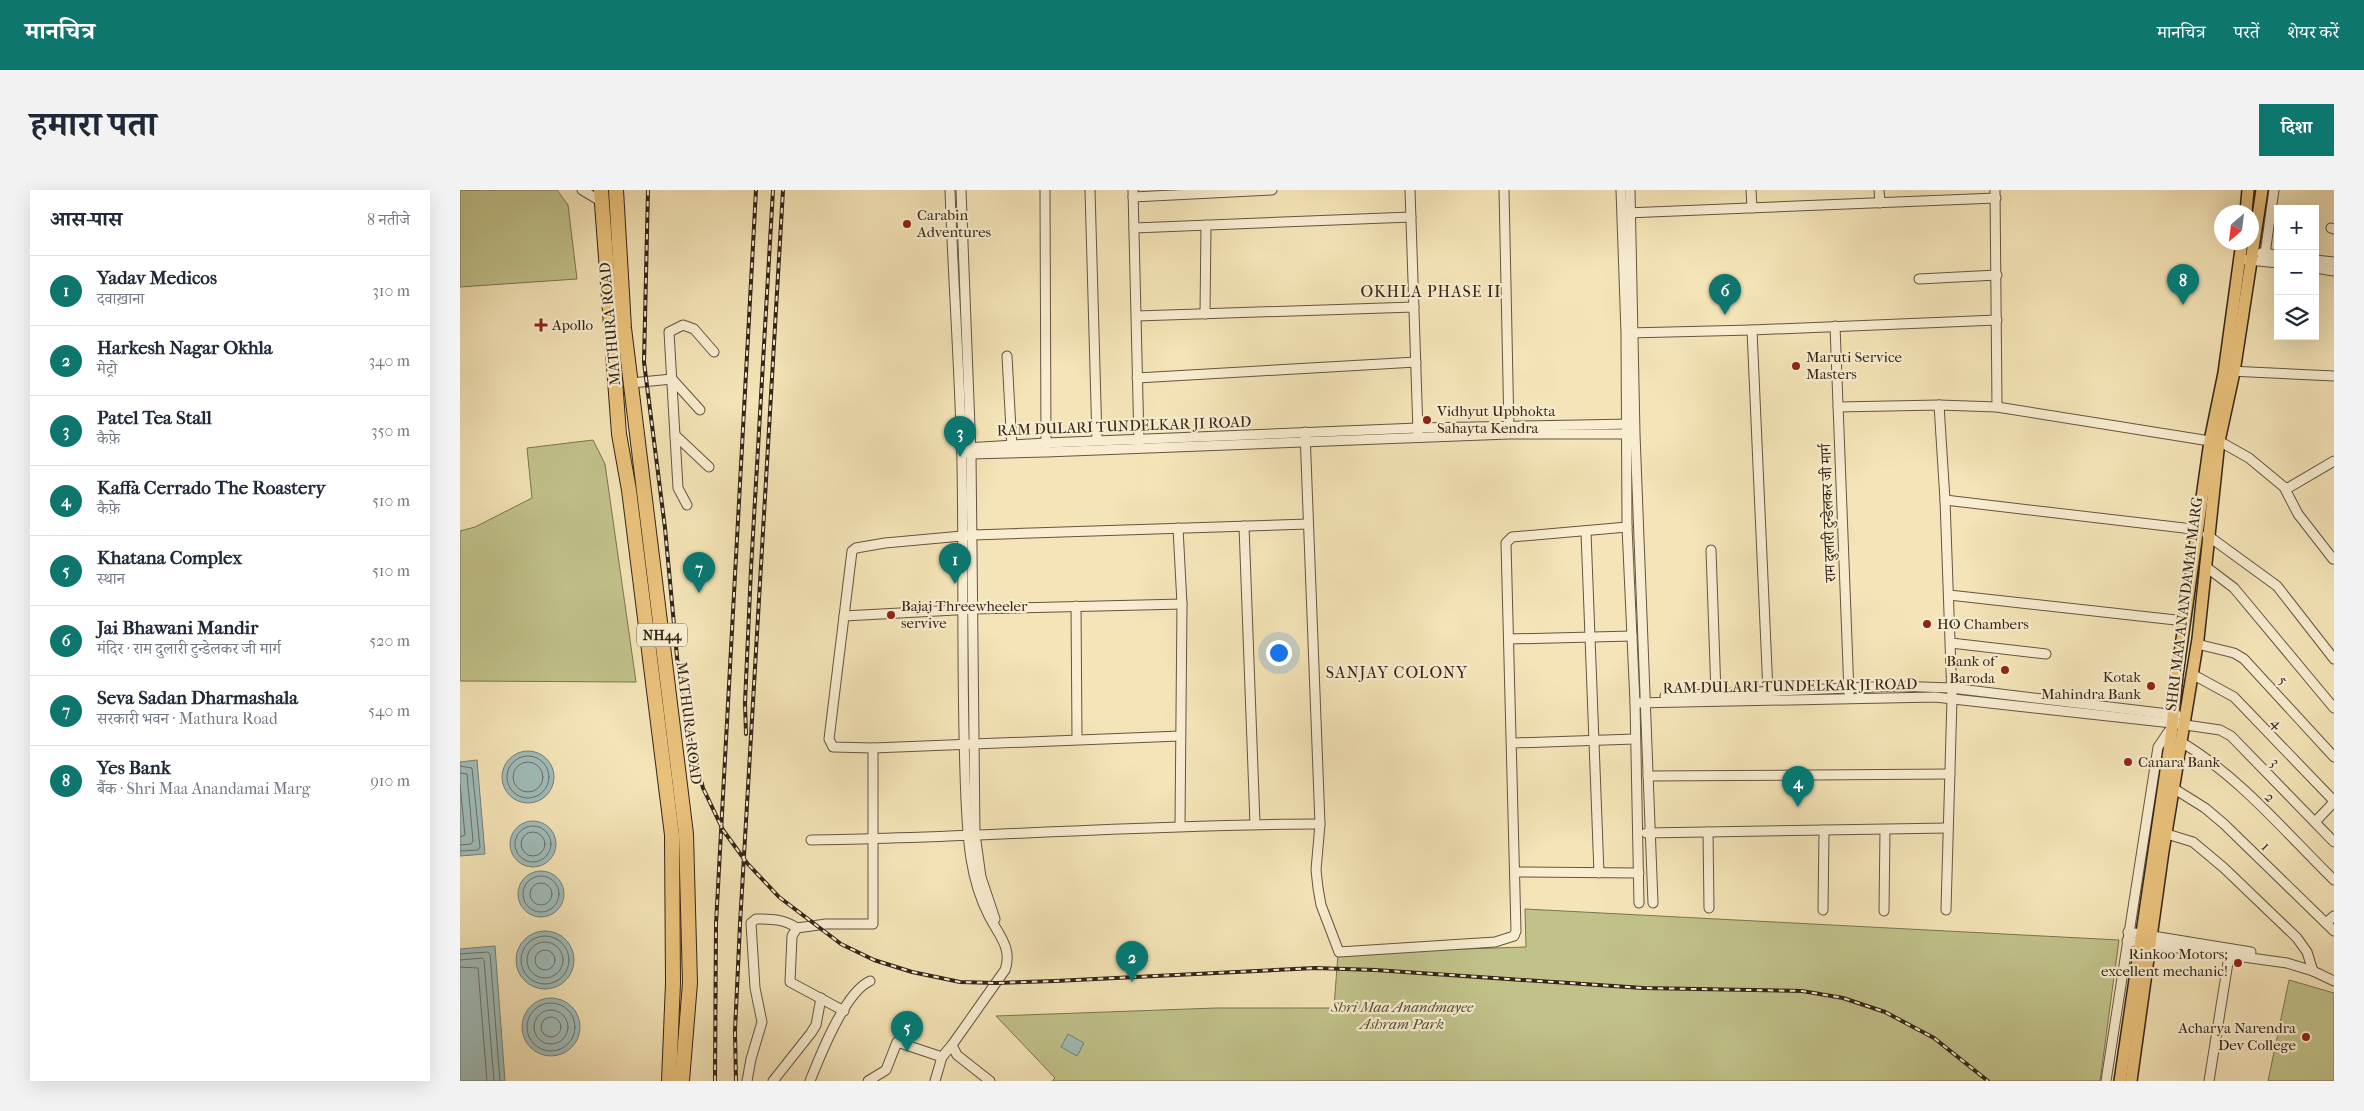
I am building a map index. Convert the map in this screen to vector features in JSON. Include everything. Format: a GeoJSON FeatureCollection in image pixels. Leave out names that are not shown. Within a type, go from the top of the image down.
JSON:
{"type":"FeatureCollection","features":[{"type":"Feature","properties":{"kind":"highway","name":"MATHURA ROAD"},"geometry":{"type":"LineString","coordinates":[[616,190],[624,328],[686,834],[690,982],[682,1081]]}},
{"type":"Feature","properties":{"kind":"highway","name":"MATHURA ROAD"},"geometry":{"type":"LineString","coordinates":[[601,196],[619,434],[629,490],[672,835],[673,983],[669,1081]]}},
{"type":"Feature","properties":{"kind":"main road"},"geometry":{"type":"LineString","coordinates":[[2247,205],[2248,190]]}},
{"type":"Feature","properties":{"kind":"main road","name":"SHRI MAA ANANDAMAI MARG"},"geometry":{"type":"LineString","coordinates":[[2130,1081],[2155,840],[2184,621],[2202,533],[2215,441],[2253,256],[2262,190]]}},
{"type":"Feature","properties":{"kind":"main road","name":"SHRI MAA ANANDAMAI MARG"},"geometry":{"type":"LineString","coordinates":[[2229,371],[2240,250]]}},
{"type":"Feature","properties":{"kind":"main road","name":"SHRI MAA ANANDAMAI MARG"},"geometry":{"type":"LineString","coordinates":[[2120,1081],[2126,1027],[2146,939],[2166,834],[2197,644],[2205,566],[2202,533]]}},
{"type":"Feature","properties":{"kind":"street"},"geometry":{"type":"LineString","coordinates":[[582,190],[601,196]]}},
{"type":"Feature","properties":{"kind":"street"},"geometry":{"type":"LineString","coordinates":[[935,1081],[942,1057],[1005,970],[1007,950],[996,926],[972,835],[964,743],[961,450],[950,190]]}},
{"type":"Feature","properties":{"kind":"street"},"geometry":{"type":"LineString","coordinates":[[961,190],[973,535],[975,743],[972,835]]}},
{"type":"Feature","properties":{"kind":"street"},"geometry":{"type":"LineString","coordinates":[[1045,190],[1046,447]]}},
{"type":"Feature","properties":{"kind":"street"},"geometry":{"type":"LineString","coordinates":[[1090,190],[1097,440]]}},
{"type":"Feature","properties":{"kind":"street"},"geometry":{"type":"LineString","coordinates":[[1139,443],[1133,193],[1272,190]]}},
{"type":"Feature","properties":{"kind":"street"},"geometry":{"type":"LineString","coordinates":[[1410,190],[1419,438]]}},
{"type":"Feature","properties":{"kind":"street"},"geometry":{"type":"LineString","coordinates":[[1504,190],[1509,430]]}},
{"type":"Feature","properties":{"kind":"street"},"geometry":{"type":"LineString","coordinates":[[1621,190],[1626,213],[1631,424],[1626,527],[1632,636],[1648,776],[1653,903]]}},
{"type":"Feature","properties":{"kind":"street"},"geometry":{"type":"LineString","coordinates":[[1626,213],[1630,190]]}},
{"type":"Feature","properties":{"kind":"street"},"geometry":{"type":"LineString","coordinates":[[1751,190],[1752,208]]}},
{"type":"Feature","properties":{"kind":"street"},"geometry":{"type":"LineString","coordinates":[[1879,190],[1880,203]]}},
{"type":"Feature","properties":{"kind":"street"},"geometry":{"type":"LineString","coordinates":[[2265,257],[2274,190]]}},
{"type":"Feature","properties":{"kind":"street"},"geometry":{"type":"LineString","coordinates":[[1626,213],[1880,203],[1996,194],[1998,407]]}},
{"type":"Feature","properties":{"kind":"street"},"geometry":{"type":"LineString","coordinates":[[1134,228],[1411,217]]}},
{"type":"Feature","properties":{"kind":"street"},"geometry":{"type":"LineString","coordinates":[[1205,314],[1206,225]]}},
{"type":"Feature","properties":{"kind":"street"},"geometry":{"type":"LineString","coordinates":[[2240,250],[2253,256],[2274,256]]}},
{"type":"Feature","properties":{"kind":"street"},"geometry":{"type":"LineString","coordinates":[[2265,257],[2274,261]]}},
{"type":"Feature","properties":{"kind":"street"},"geometry":{"type":"LineString","coordinates":[[2319,260],[2334,262]]}},
{"type":"Feature","properties":{"kind":"street"},"geometry":{"type":"LineString","coordinates":[[2319,269],[2334,271]]}},
{"type":"Feature","properties":{"kind":"street"},"geometry":{"type":"LineString","coordinates":[[1919,279],[1997,275]]}},
{"type":"Feature","properties":{"kind":"street"},"geometry":{"type":"LineString","coordinates":[[1137,316],[1414,307]]}},
{"type":"Feature","properties":{"kind":"street"},"geometry":{"type":"LineString","coordinates":[[1629,333],[1997,320]]}},
{"type":"Feature","properties":{"kind":"street"},"geometry":{"type":"LineString","coordinates":[[686,505],[678,488],[669,332],[683,325],[689,327],[714,352]]}},
{"type":"Feature","properties":{"kind":"street","name":"राम दुलारी टुन्डेलकर जी मार्ग"},"geometry":{"type":"LineString","coordinates":[[1835,326],[1849,699]]}},
{"type":"Feature","properties":{"kind":"street"},"geometry":{"type":"LineString","coordinates":[[1752,330],[1768,692]]}},
{"type":"Feature","properties":{"kind":"street"},"geometry":{"type":"LineString","coordinates":[[1007,356],[1012,448]]}},
{"type":"Feature","properties":{"kind":"street"},"geometry":{"type":"LineString","coordinates":[[1137,378],[1416,362]]}},
{"type":"Feature","properties":{"kind":"street"},"geometry":{"type":"LineString","coordinates":[[2229,371],[2334,376]]}},
{"type":"Feature","properties":{"kind":"street"},"geometry":{"type":"LineString","coordinates":[[631,382],[672,379]]}},
{"type":"Feature","properties":{"kind":"street"},"geometry":{"type":"LineString","coordinates":[[672,379],[700,410]]}},
{"type":"Feature","properties":{"kind":"street"},"geometry":{"type":"LineString","coordinates":[[1939,405],[1945,500],[1952,698],[1946,910]]}},
{"type":"Feature","properties":{"kind":"street"},"geometry":{"type":"LineString","coordinates":[[1838,407],[1939,405],[1998,407],[2215,441],[2250,458],[2284,487],[2298,514],[2332,559]]}},
{"type":"Feature","properties":{"kind":"street","name":"RAM DULARI TUNDELKAR JI ROAD"},"geometry":{"type":"LineString","coordinates":[[1305,437],[1419,438],[1509,430],[1631,424]]}},
{"type":"Feature","properties":{"kind":"street","name":"RAM DULARI TUNDELKAR JI ROAD"},"geometry":{"type":"LineString","coordinates":[[961,450],[1305,437],[1418,428],[1631,434],[1639,700]]}},
{"type":"Feature","properties":{"kind":"street"},"geometry":{"type":"LineString","coordinates":[[675,435],[709,467]]}},
{"type":"Feature","properties":{"kind":"street"},"geometry":{"type":"LineString","coordinates":[[1305,437],[1320,824],[1316,870],[1321,906],[1339,952],[1495,942],[1512,938],[1516,931],[1513,743],[1505,547],[1508,540],[1512,537],[1626,527]]}},
{"type":"Feature","properties":{"kind":"street","name":"RAM DULARI TUNDELKAR JI ROAD"},"geometry":{"type":"LineString","coordinates":[[1046,447],[1097,440],[1139,443]]}},
{"type":"Feature","properties":{"kind":"street"},"geometry":{"type":"LineString","coordinates":[[2284,487],[2288,488],[2334,461]]}},
{"type":"Feature","properties":{"kind":"street"},"geometry":{"type":"LineString","coordinates":[[1945,500],[2178,527],[2202,533],[2277,586],[2334,659]]}},
{"type":"Feature","properties":{"kind":"street"},"geometry":{"type":"LineString","coordinates":[[1180,736],[1077,738],[837,748],[831,744],[829,739],[851,555],[856,548],[885,543],[973,535],[1308,524]]}},
{"type":"Feature","properties":{"kind":"street"},"geometry":{"type":"LineString","coordinates":[[1244,526],[1255,824]]}},
{"type":"Feature","properties":{"kind":"street"},"geometry":{"type":"LineString","coordinates":[[1178,528],[1182,604],[1180,826]]}},
{"type":"Feature","properties":{"kind":"street"},"geometry":{"type":"LineString","coordinates":[[1586,532],[1599,873]]}},
{"type":"Feature","properties":{"kind":"street"},"geometry":{"type":"LineString","coordinates":[[1711,550],[1716,694]]}},
{"type":"Feature","properties":{"kind":"street"},"geometry":{"type":"LineString","coordinates":[[2205,566],[2234,588],[2334,708]]}},
{"type":"Feature","properties":{"kind":"street"},"geometry":{"type":"LineString","coordinates":[[1949,595],[2184,621]]}},
{"type":"Feature","properties":{"kind":"street"},"geometry":{"type":"LineString","coordinates":[[844,616],[964,609],[1182,604]]}},
{"type":"Feature","properties":{"kind":"street"},"geometry":{"type":"LineString","coordinates":[[1076,606],[1077,738]]}},
{"type":"Feature","properties":{"kind":"street"},"geometry":{"type":"LineString","coordinates":[[1509,639],[1632,636]]}},
{"type":"Feature","properties":{"kind":"street"},"geometry":{"type":"LineString","coordinates":[[1951,643],[2046,654]]}},
{"type":"Feature","properties":{"kind":"street","name":"5"},"geometry":{"type":"LineString","coordinates":[[2197,644],[2234,653],[2244,659],[2334,757]]}},
{"type":"Feature","properties":{"kind":"street","name":"4"},"geometry":{"type":"LineString","coordinates":[[2192,674],[2234,697],[2334,802]]}},
{"type":"Feature","properties":{"kind":"street","name":"RAM DULARI TUNDELKAR JI ROAD"},"geometry":{"type":"LineString","coordinates":[[1639,700],[1716,694],[1896,686],[1951,688],[2172,722]]}},
{"type":"Feature","properties":{"kind":"street","name":"RAM DULARI TUNDELKAR JI ROAD"},"geometry":{"type":"LineString","coordinates":[[1639,700],[1952,698],[2172,722]]}},
{"type":"Feature","properties":{"kind":"street"},"geometry":{"type":"LineString","coordinates":[[1639,700],[1635,739],[1639,903]]}},
{"type":"Feature","properties":{"kind":"street","name":"3"},"geometry":{"type":"LineString","coordinates":[[2172,722],[2185,720],[2226,732],[2334,842]]}},
{"type":"Feature","properties":{"kind":"street"},"geometry":{"type":"LineString","coordinates":[[2106,1081],[2158,747],[2172,722]]}},
{"type":"Feature","properties":{"kind":"street"},"geometry":{"type":"LineString","coordinates":[[1513,743],[1635,739]]}},
{"type":"Feature","properties":{"kind":"street","name":"2"},"geometry":{"type":"LineString","coordinates":[[2181,742],[2211,760],[2232,778],[2334,880]]}},
{"type":"Feature","properties":{"kind":"street"},"geometry":{"type":"LineString","coordinates":[[748,1081],[750,1059],[762,1022],[755,988],[751,923],[756,919],[773,919],[785,921],[797,928],[826,924],[872,924],[873,748]]}},
{"type":"Feature","properties":{"kind":"street"},"geometry":{"type":"LineString","coordinates":[[1648,776],[1950,774]]}},
{"type":"Feature","properties":{"kind":"street","name":"1"},"geometry":{"type":"LineString","coordinates":[[2173,788],[2206,808],[2334,931]]}},
{"type":"Feature","properties":{"kind":"street"},"geometry":{"type":"LineString","coordinates":[[2315,822],[2334,802]]}},
{"type":"Feature","properties":{"kind":"street"},"geometry":{"type":"LineString","coordinates":[[811,840],[1180,826],[1320,824]]}},
{"type":"Feature","properties":{"kind":"street"},"geometry":{"type":"LineString","coordinates":[[1638,833],[1948,828]]}},
{"type":"Feature","properties":{"kind":"street"},"geometry":{"type":"LineString","coordinates":[[1823,910],[1824,830]]}},
{"type":"Feature","properties":{"kind":"street"},"geometry":{"type":"LineString","coordinates":[[1884,911],[1885,830]]}},
{"type":"Feature","properties":{"kind":"street"},"geometry":{"type":"LineString","coordinates":[[1708,832],[1709,908]]}},
{"type":"Feature","properties":{"kind":"street"},"geometry":{"type":"LineString","coordinates":[[2166,834],[2193,842],[2224,868],[2297,938],[2307,952],[2313,968],[2334,981]]}},
{"type":"Feature","properties":{"kind":"street"},"geometry":{"type":"LineString","coordinates":[[2143,837],[2155,840]]}},
{"type":"Feature","properties":{"kind":"street"},"geometry":{"type":"LineString","coordinates":[[1515,872],[1639,873]]}},
{"type":"Feature","properties":{"kind":"street"},"geometry":{"type":"LineString","coordinates":[[2326,923],[2334,916]]}},
{"type":"Feature","properties":{"kind":"street"},"geometry":{"type":"LineString","coordinates":[[797,928],[792,936],[790,982],[796,988],[821,998],[844,1011]]}},
{"type":"Feature","properties":{"kind":"street"},"geometry":{"type":"LineString","coordinates":[[2127,937],[2230,952],[2313,968],[2334,976]]}},
{"type":"Feature","properties":{"kind":"street"},"geometry":{"type":"LineString","coordinates":[[2209,1081],[2230,952]]}},
{"type":"Feature","properties":{"kind":"street"},"geometry":{"type":"LineString","coordinates":[[810,1081],[827,1038],[862,987],[870,981]]}},
{"type":"Feature","properties":{"kind":"street"},"geometry":{"type":"LineString","coordinates":[[773,1081],[811,1034],[816,1025],[821,998]]}},
{"type":"Feature","properties":{"kind":"street"},"geometry":{"type":"LineString","coordinates":[[2114,1025],[2126,1027]]}},
{"type":"Feature","properties":{"kind":"street"},"geometry":{"type":"LineString","coordinates":[[868,1081],[886,1070],[897,1042],[942,1057]]}},
{"type":"Feature","properties":{"kind":"street"},"geometry":{"type":"LineString","coordinates":[[952,1045],[957,1055],[990,1081]]}},
{"type":"Feature","properties":{"kind":"green space"},"geometry":{"type":"Polygon","coordinates":[[[460,190],[557,190],[568,205],[577,279],[460,287],[460,190]]]}},
{"type":"Feature","properties":{"kind":"green space"},"geometry":{"type":"Polygon","coordinates":[[[593,440],[605,464],[636,682],[460,681],[460,531],[475,527],[532,498],[527,448],[593,440]]]}},
{"type":"Feature","properties":{"kind":"green space","name":"Shri Maa Anandmayee Ashram Park"},"geometry":{"type":"Polygon","coordinates":[[[1525,909],[2119,940],[2100,1081],[1052,1081],[1055,1078],[996,1016],[1216,1008],[1334,1008],[1338,953],[1526,947],[1525,909]]]}},
{"type":"Feature","properties":{"kind":"green space","name":"Acharya Narendra Dev College"},"geometry":{"type":"Polygon","coordinates":[[[2289,980],[2334,993],[2334,1081],[2268,1081],[2289,980]]]}},
{"type":"Feature","properties":{"kind":"water"},"geometry":{"type":"Polygon","coordinates":[[[523,751],[533,751],[543,755],[550,762],[554,777],[550,792],[543,799],[533,803],[523,803],[513,799],[506,792],[502,782],[502,772],[506,762],[513,755],[523,751]]]}},
{"type":"Feature","properties":{"kind":"water"},"geometry":{"type":"Polygon","coordinates":[[[477,760],[485,854],[460,856],[460,762],[477,760]]]}},
{"type":"Feature","properties":{"kind":"water"},"geometry":{"type":"Polygon","coordinates":[[[538,821],[542,822],[552,831],[555,835],[555,853],[546,863],[538,867],[528,867],[520,863],[511,853],[510,839],[514,831],[524,822],[538,821]]]}},
{"type":"Feature","properties":{"kind":"water"},"geometry":{"type":"Polygon","coordinates":[[[541,871],[554,875],[560,881],[564,894],[560,907],[554,913],[541,917],[528,913],[522,907],[518,894],[522,881],[528,875],[541,871]]]}},
{"type":"Feature","properties":{"kind":"water"},"geometry":{"type":"Polygon","coordinates":[[[539,931],[551,931],[566,939],[574,954],[574,966],[566,981],[551,989],[539,989],[524,981],[516,966],[516,954],[524,939],[539,931]]]}},
{"type":"Feature","properties":{"kind":"water"},"geometry":{"type":"Polygon","coordinates":[[[495,946],[505,1081],[460,1081],[460,949],[495,946]]]}},
{"type":"Feature","properties":{"kind":"water"},"geometry":{"type":"Polygon","coordinates":[[[551,998],[567,1003],[575,1011],[580,1027],[575,1043],[567,1051],[551,1056],[535,1051],[527,1043],[522,1027],[527,1011],[535,1003],[551,998]]]}},
{"type":"Feature","properties":{"kind":"water"},"geometry":{"type":"Polygon","coordinates":[[[1068,1034],[1084,1043],[1077,1056],[1061,1047],[1068,1034]]]}},
{"type":"Feature","properties":{"kind":"railway"},"geometry":{"type":"LineString","coordinates":[[648,190],[644,362],[665,528],[680,689],[689,735],[703,788],[723,830],[747,863],[779,897],[841,944],[874,960],[912,972],[960,982],[1055,981],[1315,968],[1375,970],[1643,988],[1802,991],[1843,998],[1885,1012],[1934,1038],[1988,1081]]}},
{"type":"Feature","properties":{"kind":"railway"},"geometry":{"type":"LineString","coordinates":[[715,1081],[716,924],[756,190]]}},
{"type":"Feature","properties":{"kind":"railway"},"geometry":{"type":"LineString","coordinates":[[746,734],[745,703],[751,569],[773,190]]}},
{"type":"Feature","properties":{"kind":"railway"},"geometry":{"type":"LineString","coordinates":[[736,1081],[735,1031],[740,924],[783,190]]}},
{"type":"Feature","properties":{"kind":"place","name":"Carabin Adventures"},"geometry":{"type":"Point","coordinates":[907,224]}},
{"type":"Feature","properties":{"kind":"place","name":"Yes Bank"},"geometry":{"type":"Point","coordinates":[2183,305]}},
{"type":"Feature","properties":{"kind":"place","name":"Jai Bhawani Mandir"},"geometry":{"type":"Point","coordinates":[1725,315]}},
{"type":"Feature","properties":{"kind":"place","name":"Apollo"},"geometry":{"type":"Point","coordinates":[541,325]}},
{"type":"Feature","properties":{"kind":"place","name":"Maruti Service Masters"},"geometry":{"type":"Point","coordinates":[1796,366]}},
{"type":"Feature","properties":{"kind":"place","name":"Vidhyut Upbhokta Sahayta Kendra"},"geometry":{"type":"Point","coordinates":[1427,420]}},
{"type":"Feature","properties":{"kind":"place","name":"Patel Tea Stall"},"geometry":{"type":"Point","coordinates":[960,457]}},
{"type":"Feature","properties":{"kind":"place","name":"Yadav Medicos"},"geometry":{"type":"Point","coordinates":[955,584]}},
{"type":"Feature","properties":{"kind":"place","name":"Seva Sadan Dharmashala"},"geometry":{"type":"Point","coordinates":[699,593]}},
{"type":"Feature","properties":{"kind":"place","name":"Bajaj Threewheeler servive"},"geometry":{"type":"Point","coordinates":[891,615]}},
{"type":"Feature","properties":{"kind":"place","name":"HO Chambers"},"geometry":{"type":"Point","coordinates":[1927,624]}},
{"type":"Feature","properties":{"kind":"place","name":"Bank of Baroda"},"geometry":{"type":"Point","coordinates":[2005,670]}},
{"type":"Feature","properties":{"kind":"place","name":"Kotak Mahindra Bank"},"geometry":{"type":"Point","coordinates":[2151,686]}},
{"type":"Feature","properties":{"kind":"place","name":"Canara Bank"},"geometry":{"type":"Point","coordinates":[2128,762]}},
{"type":"Feature","properties":{"kind":"place","name":"Kaffa Cerrado The Roastery"},"geometry":{"type":"Point","coordinates":[1798,807]}},
{"type":"Feature","properties":{"kind":"place","name":"Rinkoo Motors; excellent mechanic!"},"geometry":{"type":"Point","coordinates":[2238,963]}},
{"type":"Feature","properties":{"kind":"place","name":"Harkesh Nagar Okhla"},"geometry":{"type":"Point","coordinates":[1132,982]}},
{"type":"Feature","properties":{"kind":"place","name":"Acharya Narendra Dev College"},"geometry":{"type":"Point","coordinates":[2306,1037]}},
{"type":"Feature","properties":{"kind":"place","name":"Khatana Complex"},"geometry":{"type":"Point","coordinates":[907,1052]}},
{"type":"Feature","properties":{"kind":"district","name":"OKHLA PHASE II"},"geometry":{"type":"Point","coordinates":[1431,291]}},
{"type":"Feature","properties":{"kind":"district","name":"SANJAY COLONY"},"geometry":{"type":"Point","coordinates":[1397,672]}}]}
